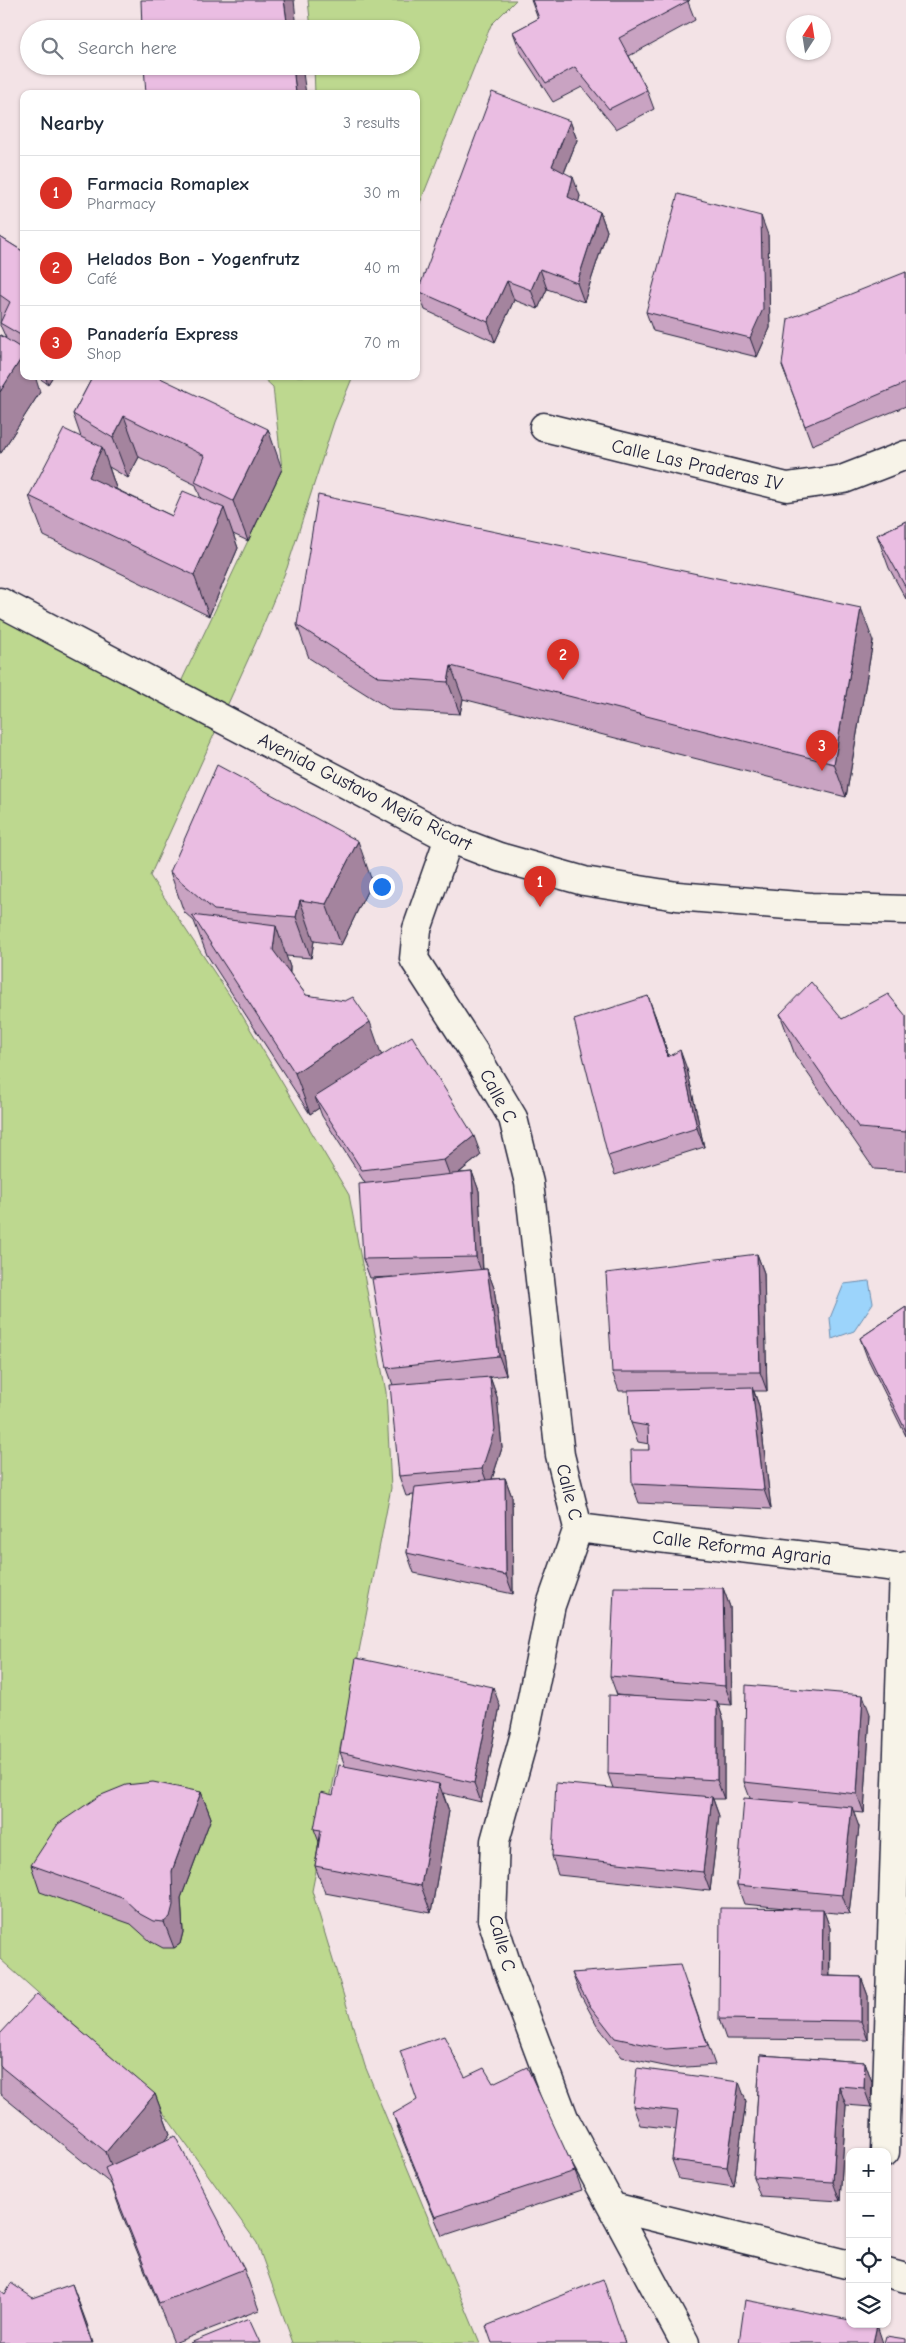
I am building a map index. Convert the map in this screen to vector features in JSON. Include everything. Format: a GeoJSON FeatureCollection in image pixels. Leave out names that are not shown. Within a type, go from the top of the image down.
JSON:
{"type":"FeatureCollection","features":[{"type":"Feature","properties":{"kind":"street","name":"Calle Las Praderas IV"},"geometry":{"type":"LineString","coordinates":[[544,428],[787,487],[844,479],[906,455]]}},
{"type":"Feature","properties":{"kind":"street","name":"Avenida Gustavo Mejía Ricart"},"geometry":{"type":"LineString","coordinates":[[0,602],[449,838],[499,857],[584,881],[677,896],[811,908],[906,910]]}},
{"type":"Feature","properties":{"kind":"street","name":"Calle C"},"geometry":{"type":"LineString","coordinates":[[449,838],[417,929],[414,959],[472,1049],[513,1118],[529,1183],[560,1455],[578,1528],[552,1604],[524,1737],[495,1840],[492,1918],[508,1969],[564,2118],[685,2343]]}},
{"type":"Feature","properties":{"kind":"street","name":"Calle Reforma Agraria"},"geometry":{"type":"LineString","coordinates":[[578,1528],[905,1567]]}},
{"type":"Feature","properties":{"kind":"street"},"geometry":{"type":"LineString","coordinates":[[885,2148],[905,1567]]}},
{"type":"Feature","properties":{"kind":"street"},"geometry":{"type":"LineString","coordinates":[[613,2207],[846,2263]]}},
{"type":"Feature","properties":{"kind":"street"},"geometry":{"type":"LineString","coordinates":[[891,2275],[906,2278]]}},
{"type":"Feature","properties":{"kind":"green space"},"geometry":{"type":"Polygon","coordinates":[[[308,0],[516,0],[491,25],[420,203],[420,90],[315,90],[314,75],[420,75],[420,20],[310,20],[308,0]]]}},
{"type":"Feature","properties":{"kind":"green space"},"geometry":{"type":"Polygon","coordinates":[[[265,380],[351,380],[334,422],[287,568],[256,642],[150,876],[236,1005],[349,1195],[386,1392],[391,1488],[312,1891],[365,2066],[480,2343],[293,2343],[257,2243],[147,2090],[0,1959],[0,607],[172,701],[282,469],[273,387],[265,380]]]}},
{"type":"Feature","properties":{"kind":"water"},"geometry":{"type":"Polygon","coordinates":[[[869,1281],[873,1303],[854,1331],[832,1339],[830,1318],[844,1284],[869,1281]]]}},
{"type":"Feature","properties":{"kind":"building"},"geometry":{"type":"Polygon","coordinates":[[[141,0],[284,0],[287,20],[142,20],[141,0]]]}},
{"type":"Feature","properties":{"kind":"building"},"geometry":{"type":"Polygon","coordinates":[[[532,0],[688,1],[619,38],[647,90],[609,109],[575,67],[546,83],[513,32],[539,18],[532,0]]]}},
{"type":"Feature","properties":{"kind":"building"},"geometry":{"type":"Polygon","coordinates":[[[145,75],[294,75],[296,90],[146,90],[145,75]]]}},
{"type":"Feature","properties":{"kind":"building"},"geometry":{"type":"Polygon","coordinates":[[[492,92],[570,121],[552,166],[573,177],[568,197],[600,212],[577,283],[540,269],[531,290],[507,281],[488,322],[420,292],[420,286],[492,92]]]}},
{"type":"Feature","properties":{"kind":"building"},"geometry":{"type":"Polygon","coordinates":[[[678,194],[761,216],[763,309],[750,338],[646,312],[678,194]]]}},
{"type":"Feature","properties":{"kind":"building"},"geometry":{"type":"Polygon","coordinates":[[[0,237],[20,250],[20,335],[0,323],[10,302],[0,295],[0,237]]]}},
{"type":"Feature","properties":{"kind":"building"},"geometry":{"type":"Polygon","coordinates":[[[906,272],[906,383],[805,426],[782,365],[788,319],[906,272]]]}},
{"type":"Feature","properties":{"kind":"building"},"geometry":{"type":"Polygon","coordinates":[[[0,335],[20,348],[20,360],[0,392],[0,335]]]}},
{"type":"Feature","properties":{"kind":"building"},"geometry":{"type":"Polygon","coordinates":[[[91,380],[164,380],[268,429],[233,501],[195,482],[205,456],[124,416],[113,438],[73,414],[91,380]]]}},
{"type":"Feature","properties":{"kind":"building"},"geometry":{"type":"Polygon","coordinates":[[[64,429],[102,447],[89,477],[172,516],[183,491],[224,508],[194,575],[29,496],[64,429]]]}},
{"type":"Feature","properties":{"kind":"building"},"geometry":{"type":"Polygon","coordinates":[[[318,495],[861,608],[834,764],[451,666],[448,682],[379,677],[297,625],[318,495]]]}},
{"type":"Feature","properties":{"kind":"building"},"geometry":{"type":"Polygon","coordinates":[[[906,521],[906,588],[877,535],[906,521]]]}},
{"type":"Feature","properties":{"kind":"building"},"geometry":{"type":"Polygon","coordinates":[[[217,765],[358,841],[326,904],[300,900],[296,917],[214,910],[170,872],[217,765]]]}},
{"type":"Feature","properties":{"kind":"building"},"geometry":{"type":"Polygon","coordinates":[[[192,915],[276,926],[273,950],[306,995],[345,1001],[353,997],[370,1022],[295,1073],[192,915]]]}},
{"type":"Feature","properties":{"kind":"building"},"geometry":{"type":"Polygon","coordinates":[[[811,982],[842,1019],[888,994],[906,1016],[906,1132],[859,1128],[780,1014],[811,982]]]}},
{"type":"Feature","properties":{"kind":"building"},"geometry":{"type":"Polygon","coordinates":[[[648,996],[668,1057],[680,1050],[697,1128],[608,1156],[574,1020],[648,996]]]}},
{"type":"Feature","properties":{"kind":"building"},"geometry":{"type":"Polygon","coordinates":[[[412,1036],[474,1136],[444,1160],[362,1170],[315,1097],[412,1036]]]}},
{"type":"Feature","properties":{"kind":"building"},"geometry":{"type":"Polygon","coordinates":[[[472,1172],[476,1257],[363,1259],[359,1184],[472,1172]]]}},
{"type":"Feature","properties":{"kind":"building"},"geometry":{"type":"Polygon","coordinates":[[[757,1254],[760,1372],[612,1372],[606,1273],[757,1254]]]}},
{"type":"Feature","properties":{"kind":"building"},"geometry":{"type":"Polygon","coordinates":[[[487,1269],[499,1356],[387,1368],[372,1279],[487,1269]]]}},
{"type":"Feature","properties":{"kind":"building"},"geometry":{"type":"Polygon","coordinates":[[[906,1307],[906,1431],[860,1338],[906,1307]]]}},
{"type":"Feature","properties":{"kind":"building"},"geometry":{"type":"Polygon","coordinates":[[[490,1377],[495,1429],[482,1469],[399,1476],[390,1385],[490,1377]]]}},
{"type":"Feature","properties":{"kind":"building"},"geometry":{"type":"Polygon","coordinates":[[[752,1387],[764,1490],[632,1484],[631,1450],[649,1450],[648,1426],[631,1423],[628,1390],[752,1387]]]}},
{"type":"Feature","properties":{"kind":"building"},"geometry":{"type":"Polygon","coordinates":[[[505,1478],[506,1575],[407,1553],[415,1487],[505,1478]]]}},
{"type":"Feature","properties":{"kind":"building"},"geometry":{"type":"Polygon","coordinates":[[[614,1587],[723,1588],[725,1686],[610,1676],[614,1587]]]}},
{"type":"Feature","properties":{"kind":"building"},"geometry":{"type":"Polygon","coordinates":[[[356,1658],[493,1687],[474,1783],[340,1752],[356,1658]]]}},
{"type":"Feature","properties":{"kind":"building"},"geometry":{"type":"Polygon","coordinates":[[[746,1685],[863,1695],[857,1794],[744,1782],[746,1685]]]}},
{"type":"Feature","properties":{"kind":"building"},"geometry":{"type":"Polygon","coordinates":[[[609,1695],[717,1701],[717,1780],[608,1774],[609,1695]]]}},
{"type":"Feature","properties":{"kind":"building"},"geometry":{"type":"Polygon","coordinates":[[[339,1765],[439,1784],[421,1886],[315,1866],[321,1830],[314,1829],[321,1792],[333,1795],[339,1765]]]}},
{"type":"Feature","properties":{"kind":"building"},"geometry":{"type":"Polygon","coordinates":[[[153,1782],[201,1792],[172,1871],[173,1905],[170,1917],[164,1922],[153,1921],[140,1914],[122,1897],[31,1865],[58,1824],[99,1796],[126,1785],[153,1782]]]}},
{"type":"Feature","properties":{"kind":"building"},"geometry":{"type":"Polygon","coordinates":[[[556,1783],[712,1797],[703,1872],[552,1856],[556,1783]]]}},
{"type":"Feature","properties":{"kind":"building"},"geometry":{"type":"Polygon","coordinates":[[[744,1798],[852,1807],[842,1895],[737,1885],[744,1798]]]}},
{"type":"Feature","properties":{"kind":"building"},"geometry":{"type":"Polygon","coordinates":[[[720,1908],[823,1909],[822,1976],[861,1977],[861,2021],[719,2019],[720,1908]]]}},
{"type":"Feature","properties":{"kind":"building"},"geometry":{"type":"Polygon","coordinates":[[[680,1965],[708,2046],[666,2049],[615,2038],[590,2006],[572,1973],[680,1965]]]}},
{"type":"Feature","properties":{"kind":"building"},"geometry":{"type":"Polygon","coordinates":[[[37,1994],[155,2094],[106,2152],[0,2066],[0,2034],[37,1994]]]}},
{"type":"Feature","properties":{"kind":"building"},"geometry":{"type":"Polygon","coordinates":[[[444,2036],[465,2077],[484,2068],[493,2083],[527,2067],[575,2171],[435,2217],[393,2114],[417,2100],[400,2051],[444,2036]]]}},
{"type":"Feature","properties":{"kind":"building"},"geometry":{"type":"Polygon","coordinates":[[[760,2055],[865,2062],[864,2088],[839,2086],[833,2182],[753,2177],[760,2055]]]}},
{"type":"Feature","properties":{"kind":"building"},"geometry":{"type":"Polygon","coordinates":[[[637,2068],[739,2082],[727,2167],[672,2160],[678,2111],[633,2106],[637,2068]]]}},
{"type":"Feature","properties":{"kind":"building"},"geometry":{"type":"Polygon","coordinates":[[[175,2136],[244,2269],[159,2303],[105,2168],[175,2136]]]}},
{"type":"Feature","properties":{"kind":"building"},"geometry":{"type":"Polygon","coordinates":[[[603,2279],[625,2343],[492,2343],[486,2326],[603,2279]]]}},
{"type":"Feature","properties":{"kind":"building"},"geometry":{"type":"Polygon","coordinates":[[[11,2283],[33,2298],[72,2284],[92,2343],[0,2343],[0,2290],[5,2294],[11,2283]]]}},
{"type":"Feature","properties":{"kind":"building"},"geometry":{"type":"Polygon","coordinates":[[[745,2300],[846,2319],[846,2328],[876,2328],[873,2343],[739,2343],[745,2300]]]}},
{"type":"Feature","properties":{"kind":"building"},"geometry":{"type":"Polygon","coordinates":[[[249,2319],[260,2343],[190,2343],[249,2319]]]}},
{"type":"Feature","properties":{"kind":"building"},"geometry":{"type":"Polygon","coordinates":[[[886,2336],[906,2339],[906,2343],[884,2343],[886,2336]]]}},
{"type":"Feature","properties":{"kind":"place","name":"Helados Bon - Yogenfrutz"},"geometry":{"type":"Point","coordinates":[563,680]}},
{"type":"Feature","properties":{"kind":"place","name":"Panadería Express"},"geometry":{"type":"Point","coordinates":[822,771]}},
{"type":"Feature","properties":{"kind":"place","name":"Farmacia Romaplex"},"geometry":{"type":"Point","coordinates":[540,907]}}]}
